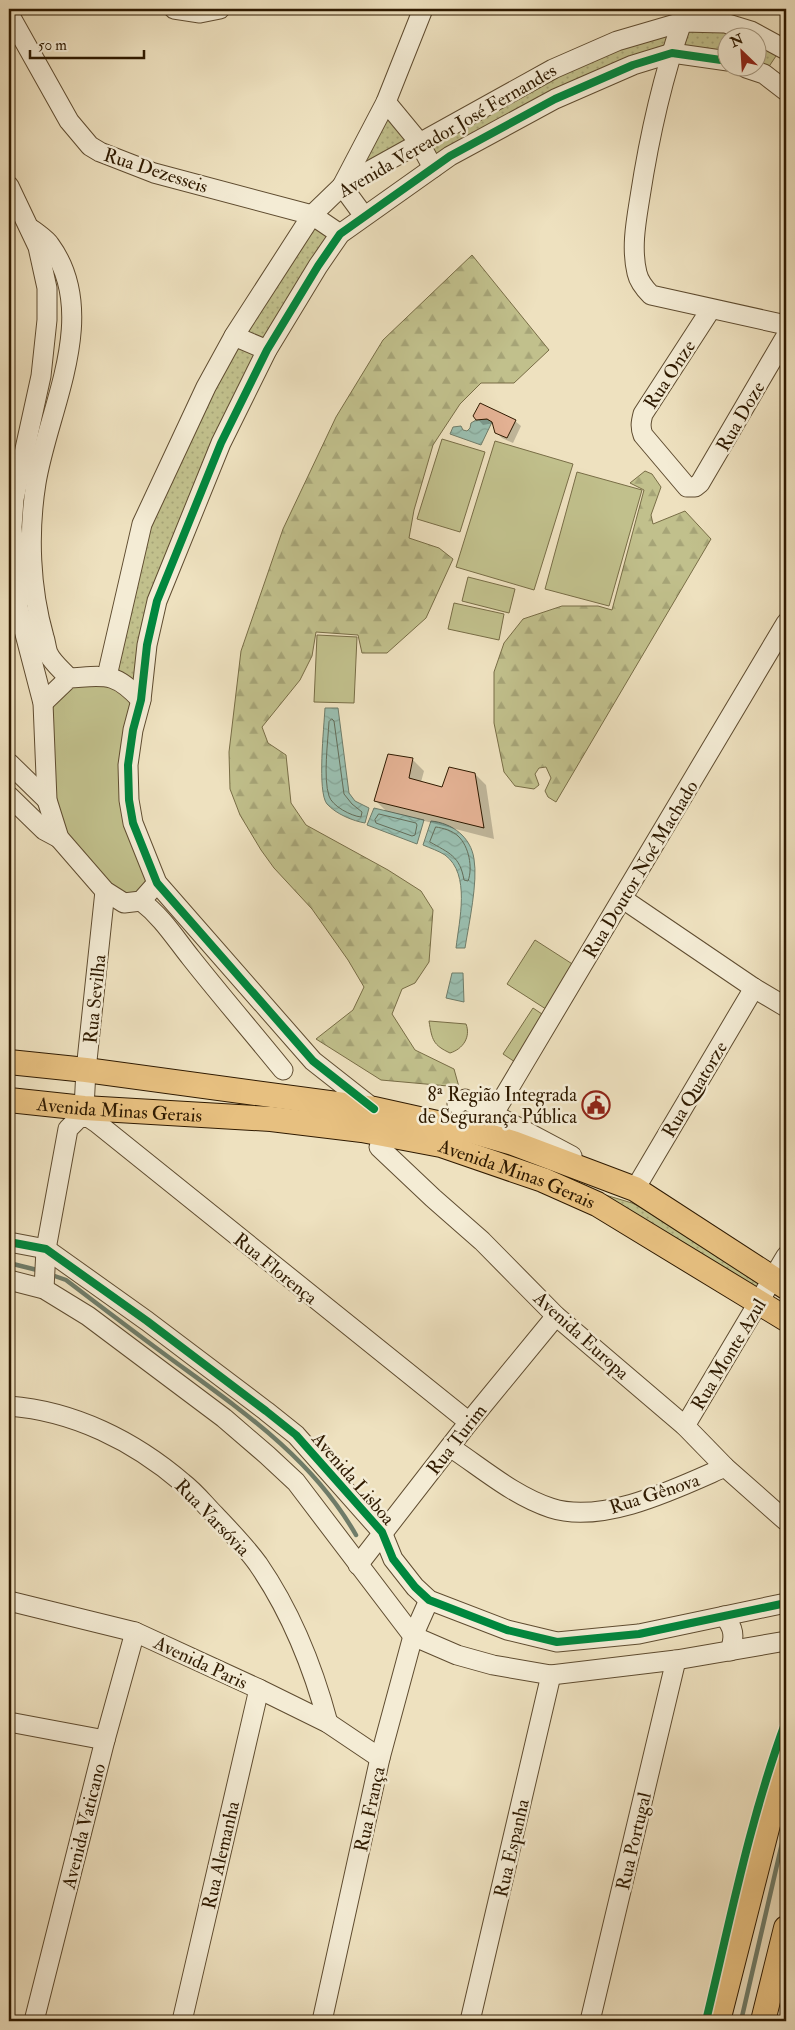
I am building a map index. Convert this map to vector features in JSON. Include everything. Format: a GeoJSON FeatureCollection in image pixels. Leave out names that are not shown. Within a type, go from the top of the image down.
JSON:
{"type":"FeatureCollection","features":[{"type":"Feature","properties":{"kind":"main road","name":"Avenida Minas Gerais"},"geometry":{"type":"LineString","coordinates":[[9,1062],[86,1070],[374,1108],[464,1129],[513,1143],[630,1187],[780,1283]]}},
{"type":"Feature","properties":{"kind":"main road","name":"Avenida Minas Gerais"},"geometry":{"type":"LineString","coordinates":[[9,1100],[84,1112],[271,1118],[362,1130],[441,1145],[542,1180],[597,1204],[786,1319]]}},
{"type":"Feature","properties":{"kind":"main road"},"geometry":{"type":"LineString","coordinates":[[718,2021],[772,1806],[786,1760]]}},
{"type":"Feature","properties":{"kind":"main road"},"geometry":{"type":"LineString","coordinates":[[763,2021],[779,1983],[786,1928]]}},
{"type":"Feature","properties":{"kind":"street"},"geometry":{"type":"LineString","coordinates":[[174,9],[200,13],[220,9]]}},
{"type":"Feature","properties":{"kind":"street"},"geometry":{"type":"LineString","coordinates":[[364,216],[342,186],[386,102],[423,9]]}},
{"type":"Feature","properties":{"kind":"street","name":"Rua Dezesseis"},"geometry":{"type":"LineString","coordinates":[[9,14],[69,121],[90,146],[100,152],[154,173],[312,214],[340,234]]}},
{"type":"Feature","properties":{"kind":"street"},"geometry":{"type":"LineString","coordinates":[[682,22],[647,147],[635,231],[637,274],[642,286],[651,295],[786,325]]}},
{"type":"Feature","properties":{"kind":"street","name":"Avenida Vereador José Fernandes"},"geometry":{"type":"LineString","coordinates":[[107,676],[142,524],[206,387],[234,336],[312,214],[342,186],[418,142],[553,69],[617,41],[682,22],[725,23],[751,31],[786,50]]}},
{"type":"Feature","properties":{"kind":"street","name":"Avenida Vereador José Fernandes"},"geometry":{"type":"LineString","coordinates":[[374,1108],[312,1061],[157,883],[133,822],[128,800],[128,765],[157,601],[220,443],[267,350],[318,266],[340,234],[450,156],[556,99],[633,66],[672,53],[718,60]]}},
{"type":"Feature","properties":{"kind":"street"},"geometry":{"type":"LineString","coordinates":[[768,76],[783,82]]}},
{"type":"Feature","properties":{"kind":"street"},"geometry":{"type":"LineString","coordinates":[[386,102],[418,142],[433,168]]}},
{"type":"Feature","properties":{"kind":"street"},"geometry":{"type":"LineString","coordinates":[[9,186],[38,247],[47,288],[47,320],[41,376],[14,499],[12,528],[18,607],[43,703],[47,800],[59,838]]}},
{"type":"Feature","properties":{"kind":"street"},"geometry":{"type":"LineString","coordinates":[[29,226],[49,244],[59,260],[67,278],[71,306],[71,336],[63,380],[36,482],[32,546],[40,622],[49,655],[69,678]]}},
{"type":"Feature","properties":{"kind":"street","name":"Rua Onze"},"geometry":{"type":"LineString","coordinates":[[687,487],[643,435],[641,422],[643,414],[712,309]]}},
{"type":"Feature","properties":{"kind":"street"},"geometry":{"type":"LineString","coordinates":[[234,336],[267,350]]}},
{"type":"Feature","properties":{"kind":"street","name":"Rua Doze"},"geometry":{"type":"LineString","coordinates":[[687,487],[696,487],[700,483],[786,336]]}},
{"type":"Feature","properties":{"kind":"street","name":"Rua Doutor Noé Machado"},"geometry":{"type":"LineString","coordinates":[[493,1115],[785,628]]}},
{"type":"Feature","properties":{"kind":"street"},"geometry":{"type":"LineString","coordinates":[[43,703],[69,678],[107,676],[127,684],[141,700]]}},
{"type":"Feature","properties":{"kind":"street"},"geometry":{"type":"LineString","coordinates":[[9,763],[47,800]]}},
{"type":"Feature","properties":{"kind":"street"},"geometry":{"type":"LineString","coordinates":[[9,796],[44,830],[59,838],[104,891],[124,903],[140,901],[157,883]]}},
{"type":"Feature","properties":{"kind":"street","name":"Rua Sevilha"},"geometry":{"type":"LineString","coordinates":[[84,1112],[86,1070],[104,891]]}},
{"type":"Feature","properties":{"kind":"street"},"geometry":{"type":"LineString","coordinates":[[623,899],[754,988],[786,1007]]}},
{"type":"Feature","properties":{"kind":"street"},"geometry":{"type":"LineString","coordinates":[[140,901],[167,926],[190,958],[283,1070]]}},
{"type":"Feature","properties":{"kind":"street","name":"Rua Quatorze"},"geometry":{"type":"LineString","coordinates":[[630,1187],[754,988]]}},
{"type":"Feature","properties":{"kind":"street","name":"Avenida Minas Gerais"},"geometry":{"type":"LineString","coordinates":[[461,1096],[493,1115],[591,1164],[630,1187]]}},
{"type":"Feature","properties":{"kind":"street"},"geometry":{"type":"LineString","coordinates":[[44,1289],[46,1249],[68,1129],[84,1112]]}},
{"type":"Feature","properties":{"kind":"street","name":"Rua Florença"},"geometry":{"type":"LineString","coordinates":[[84,1112],[88,1118],[97,1122],[469,1422]]}},
{"type":"Feature","properties":{"kind":"street","name":"Avenida Europa"},"geometry":{"type":"LineString","coordinates":[[380,1147],[433,1198],[482,1241],[556,1316],[685,1426],[725,1468],[786,1521]]}},
{"type":"Feature","properties":{"kind":"street","name":"Avenida Lisboa"},"geometry":{"type":"LineString","coordinates":[[9,1242],[46,1249],[147,1321],[296,1435],[382,1532],[393,1559],[414,1587],[429,1600],[507,1630],[557,1642],[639,1634],[786,1603]]}},
{"type":"Feature","properties":{"kind":"street","name":"Rua Monte Azul"},"geometry":{"type":"LineString","coordinates":[[685,1426],[758,1303],[780,1283],[786,1256]]}},
{"type":"Feature","properties":{"kind":"street"},"geometry":{"type":"LineString","coordinates":[[9,1280],[44,1289],[96,1322],[224,1418],[267,1454],[296,1482],[412,1636],[457,1655],[493,1666],[551,1676],[676,1660],[786,1642]]}},
{"type":"Feature","properties":{"kind":"street","name":"Rua Turim"},"geometry":{"type":"LineString","coordinates":[[358,1565],[469,1422],[556,1316]]}},
{"type":"Feature","properties":{"kind":"street","name":"Rua Varsóvia"},"geometry":{"type":"LineString","coordinates":[[9,1406],[70,1418],[114,1435],[142,1452],[184,1483],[238,1539],[258,1564],[304,1650],[317,1684],[328,1723]]}},
{"type":"Feature","properties":{"kind":"street","name":"Rua Gênova"},"geometry":{"type":"LineString","coordinates":[[450,1447],[530,1499],[552,1508],[572,1512],[603,1510],[638,1502],[673,1490],[725,1468]]}},
{"type":"Feature","properties":{"kind":"street","name":"Rua França"},"geometry":{"type":"LineString","coordinates":[[322,2021],[380,1758],[412,1636],[429,1600]]}},
{"type":"Feature","properties":{"kind":"street","name":"Avenida Paris"},"geometry":{"type":"LineString","coordinates":[[9,1601],[135,1632],[328,1723],[380,1758]]}},
{"type":"Feature","properties":{"kind":"street"},"geometry":{"type":"LineString","coordinates":[[724,1616],[730,1623],[734,1634],[730,1651]]}},
{"type":"Feature","properties":{"kind":"street","name":"Avenida Vaticano"},"geometry":{"type":"LineString","coordinates":[[34,2021],[105,1740],[135,1632]]}},
{"type":"Feature","properties":{"kind":"street","name":"Rua Portugal"},"geometry":{"type":"LineString","coordinates":[[590,2021],[676,1660]]}},
{"type":"Feature","properties":{"kind":"street","name":"Rua Espanha"},"geometry":{"type":"LineString","coordinates":[[470,2021],[551,1676]]}},
{"type":"Feature","properties":{"kind":"street","name":"Rua Alemanha"},"geometry":{"type":"LineString","coordinates":[[182,2021],[259,1689]]}},
{"type":"Feature","properties":{"kind":"street"},"geometry":{"type":"LineString","coordinates":[[9,1722],[105,1740]]}},
{"type":"Feature","properties":{"kind":"green space"},"geometry":{"type":"Polygon","coordinates":[[[682,22],[725,23],[741,28],[718,28],[718,60],[672,53],[633,65],[555,99],[450,156],[433,168],[418,143],[342,186],[386,102],[419,142],[553,69],[617,41],[682,22]]]}},
{"type":"Feature","properties":{"kind":"green space"},"geometry":{"type":"Polygon","coordinates":[[[768,40],[782,47],[768,68],[768,40]]]}},
{"type":"Feature","properties":{"kind":"green space"},"geometry":{"type":"Polygon","coordinates":[[[312,215],[340,234],[267,350],[157,601],[141,700],[107,676],[142,524],[182,442],[312,215]]]}},
{"type":"Feature","properties":{"kind":"green space"},"geometry":{"type":"Polygon","coordinates":[[[472,255],[549,350],[514,383],[481,383],[460,404],[433,445],[414,510],[409,538],[439,548],[453,559],[426,618],[387,653],[362,653],[358,635],[316,632],[312,656],[300,680],[262,727],[268,743],[286,755],[291,803],[306,825],[388,870],[421,891],[433,910],[429,962],[415,983],[402,989],[392,1014],[415,1050],[454,1069],[459,1087],[381,1080],[316,1039],[353,1010],[364,987],[348,960],[312,909],[274,868],[261,850],[240,815],[230,789],[229,752],[241,651],[283,529],[336,417],[383,340],[472,255]]]}},
{"type":"Feature","properties":{"kind":"green space"},"geometry":{"type":"Polygon","coordinates":[[[442,439],[485,452],[460,532],[417,519],[442,439]]]}},
{"type":"Feature","properties":{"kind":"green space"},"geometry":{"type":"Polygon","coordinates":[[[495,441],[573,464],[534,590],[456,567],[495,441]]]}},
{"type":"Feature","properties":{"kind":"green space"},"geometry":{"type":"Polygon","coordinates":[[[645,471],[652,474],[661,487],[651,515],[653,524],[685,511],[711,539],[556,802],[548,797],[545,791],[551,778],[546,767],[539,768],[535,774],[539,785],[534,789],[515,786],[504,772],[494,723],[494,672],[504,643],[523,619],[562,606],[598,606],[612,610],[644,490],[630,483],[645,471]]]}},
{"type":"Feature","properties":{"kind":"green space"},"geometry":{"type":"Polygon","coordinates":[[[577,472],[642,490],[609,606],[545,589],[577,472]]]}},
{"type":"Feature","properties":{"kind":"green space"},"geometry":{"type":"Polygon","coordinates":[[[468,577],[515,589],[509,613],[462,601],[468,577]]]}},
{"type":"Feature","properties":{"kind":"green space"},"geometry":{"type":"Polygon","coordinates":[[[454,603],[504,614],[499,640],[448,629],[454,603]]]}},
{"type":"Feature","properties":{"kind":"green space"},"geometry":{"type":"Polygon","coordinates":[[[317,635],[357,637],[354,703],[314,702],[317,635]]]}},
{"type":"Feature","properties":{"kind":"green space"},"geometry":{"type":"Polygon","coordinates":[[[107,676],[141,700],[128,765],[157,883],[124,902],[59,838],[43,703],[69,678],[107,676]]]}},
{"type":"Feature","properties":{"kind":"green space"},"geometry":{"type":"Polygon","coordinates":[[[535,940],[577,967],[549,1011],[507,984],[535,940]]]}},
{"type":"Feature","properties":{"kind":"green space"},"geometry":{"type":"Polygon","coordinates":[[[533,1008],[545,1016],[515,1062],[503,1054],[533,1008]]]}},
{"type":"Feature","properties":{"kind":"green space"},"geometry":{"type":"Polygon","coordinates":[[[429,1021],[466,1024],[467,1038],[465,1042],[459,1049],[450,1053],[444,1050],[434,1041],[429,1021]]]}},
{"type":"Feature","properties":{"kind":"green space"},"geometry":{"type":"Polygon","coordinates":[[[602,1194],[632,1203],[661,1217],[760,1283],[756,1289],[602,1194]]]}},
{"type":"Feature","properties":{"kind":"water"},"geometry":{"type":"Polygon","coordinates":[[[487,419],[492,422],[481,445],[450,434],[453,427],[461,426],[463,430],[467,431],[471,423],[476,420],[487,419]]]}},
{"type":"Feature","properties":{"kind":"water"},"geometry":{"type":"Polygon","coordinates":[[[325,708],[338,708],[349,793],[355,801],[369,808],[365,823],[350,819],[335,811],[327,804],[324,797],[322,773],[325,708]]]}},
{"type":"Feature","properties":{"kind":"water"},"geometry":{"type":"Polygon","coordinates":[[[374,808],[424,820],[417,844],[367,825],[374,808]]]}},
{"type":"Feature","properties":{"kind":"water"},"geometry":{"type":"Polygon","coordinates":[[[431,821],[439,822],[459,832],[465,838],[472,851],[475,879],[465,948],[456,948],[461,912],[461,886],[458,874],[453,863],[445,855],[423,845],[431,821]]]}},
{"type":"Feature","properties":{"kind":"water"},"geometry":{"type":"Polygon","coordinates":[[[452,973],[463,973],[464,1002],[446,998],[452,973]]]}},
{"type":"Feature","properties":{"kind":"building"},"geometry":{"type":"Polygon","coordinates":[[[480,403],[516,420],[507,438],[495,433],[492,422],[487,419],[476,420],[473,416],[480,403]]]}},
{"type":"Feature","properties":{"kind":"building"},"geometry":{"type":"Polygon","coordinates":[[[388,754],[413,758],[409,778],[442,787],[449,767],[475,773],[484,828],[374,801],[388,754]]]}},
{"type":"Feature","properties":{"kind":"waterway"},"geometry":{"type":"LineString","coordinates":[[9,1263],[41,1271]]}},
{"type":"Feature","properties":{"kind":"waterway"},"geometry":{"type":"LineString","coordinates":[[49,1274],[66,1280],[271,1435],[317,1481],[338,1507],[356,1535]]}},
{"type":"Feature","properties":{"kind":"waterway"},"geometry":{"type":"LineString","coordinates":[[741,2021],[786,1826]]}},
{"type":"Feature","properties":{"kind":"cycle path"},"geometry":{"type":"LineString","coordinates":[[374,1109],[313,1061],[157,883],[133,823],[129,800],[128,765],[133,730],[141,700],[147,645],[157,601],[221,443],[267,350],[318,266],[340,234],[450,156],[555,99],[633,65],[672,53],[718,60]]}},
{"type":"Feature","properties":{"kind":"cycle path"},"geometry":{"type":"LineString","coordinates":[[9,1242],[46,1249],[147,1321],[296,1435],[382,1532],[393,1559],[415,1587],[429,1600],[507,1630],[557,1642],[639,1634],[786,1603]]}},
{"type":"Feature","properties":{"kind":"cycle path"},"geometry":{"type":"LineString","coordinates":[[706,2021],[751,1832],[786,1721]]}},
{"type":"Feature","properties":{"kind":"place","name":"8ª Região Integrada de Segurança Pública"},"geometry":{"type":"Point","coordinates":[596,1105]}}]}
